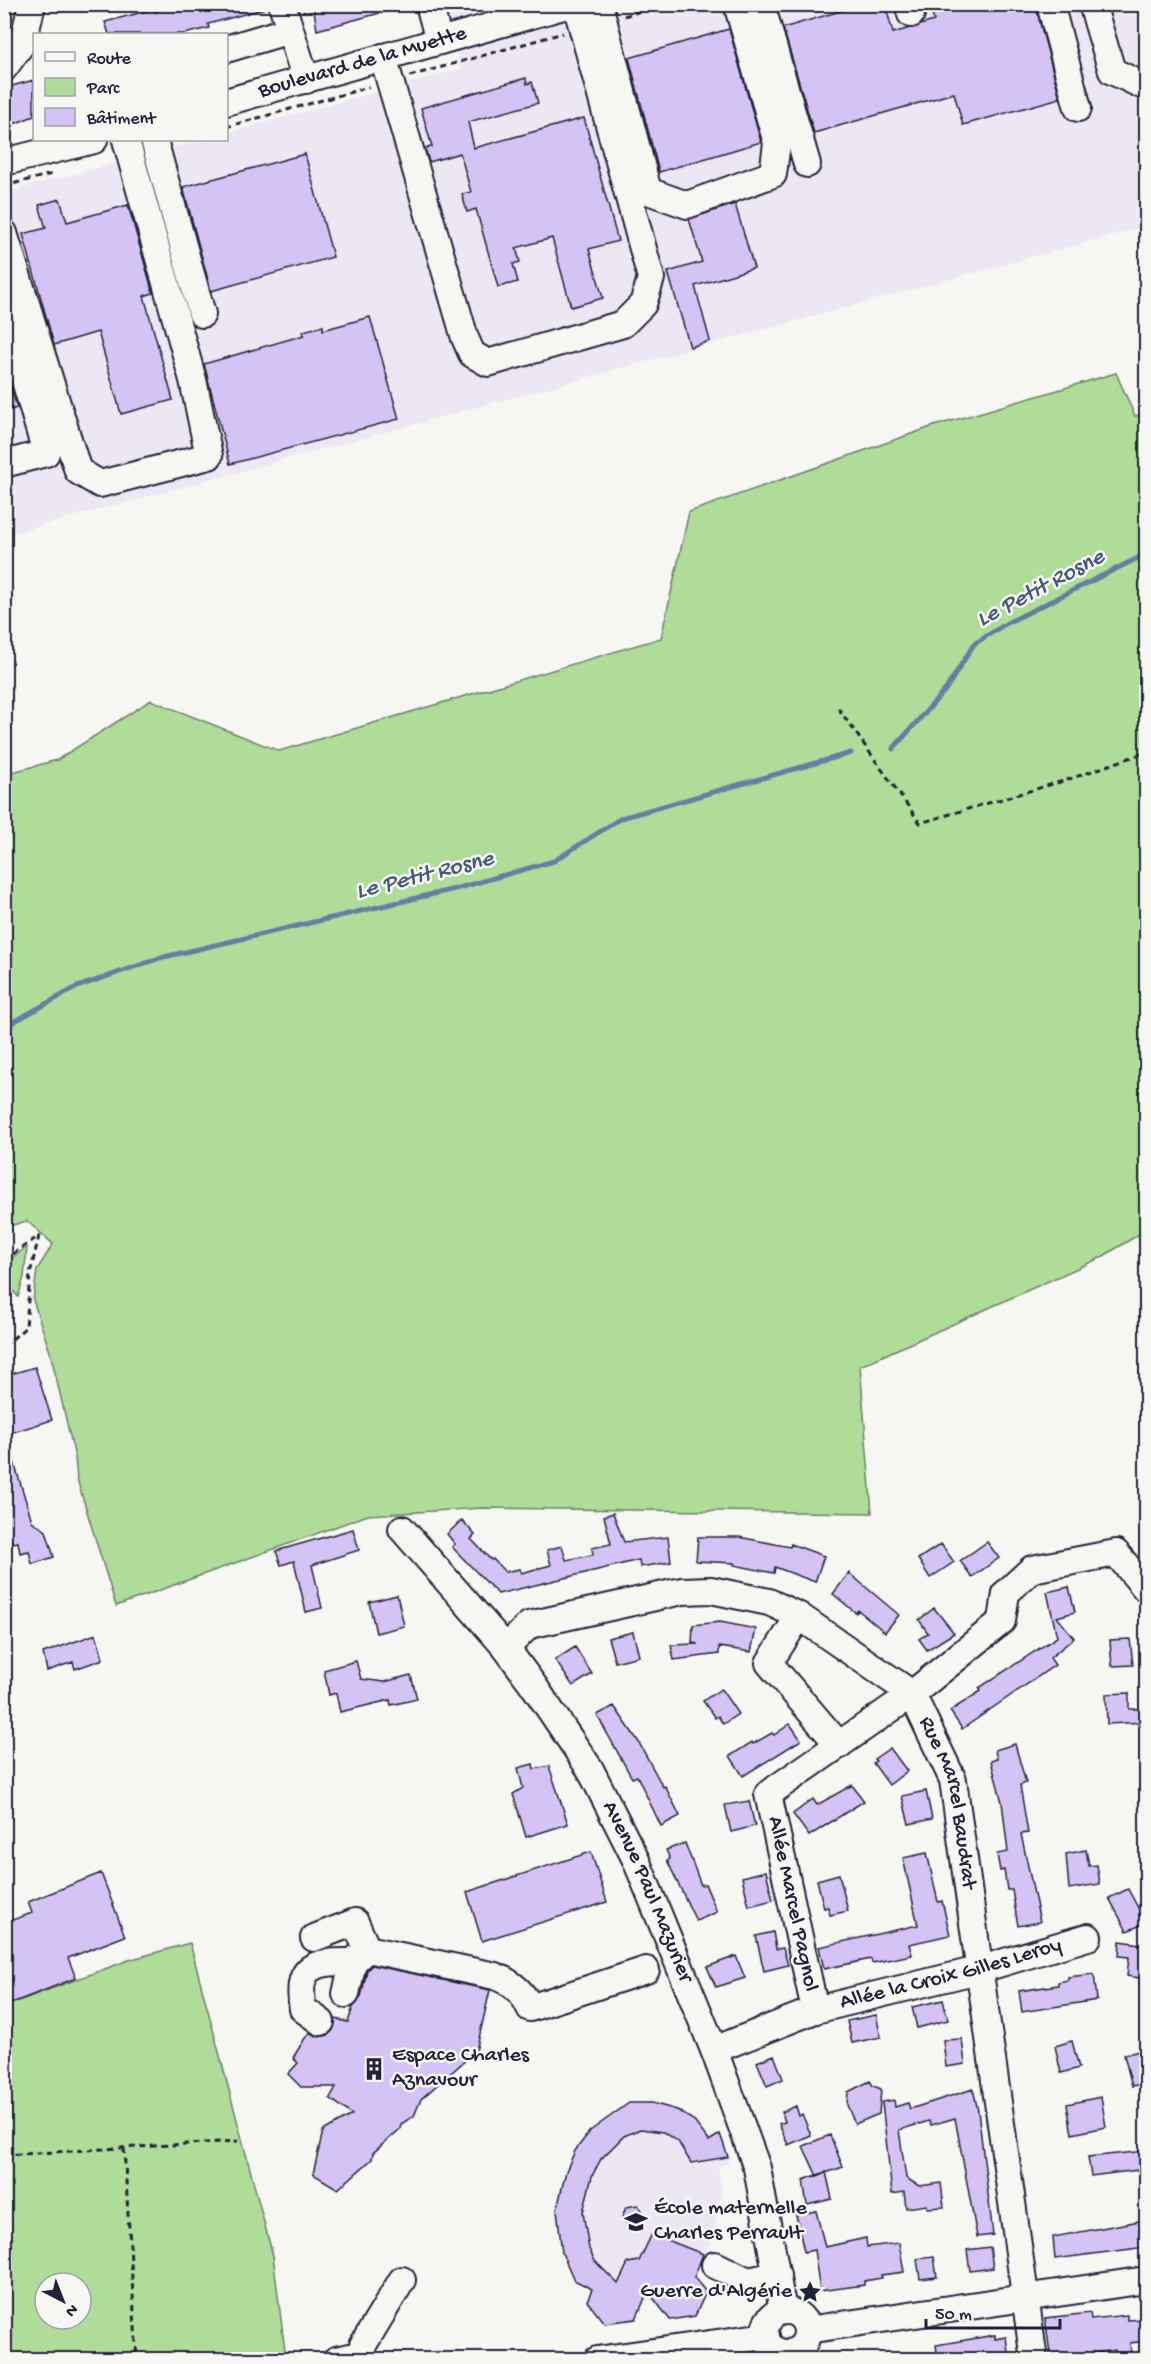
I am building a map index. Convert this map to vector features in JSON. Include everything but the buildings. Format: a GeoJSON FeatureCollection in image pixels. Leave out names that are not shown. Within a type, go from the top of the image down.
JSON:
{"type":"FeatureCollection","features":[{"type":"Feature","properties":{"kind":"street"},"geometry":{"type":"LineString","coordinates":[[4,68],[23,42],[32,4]]}},
{"type":"Feature","properties":{"kind":"street"},"geometry":{"type":"LineString","coordinates":[[282,4],[306,80]]}},
{"type":"Feature","properties":{"kind":"street"},"geometry":{"type":"LineString","coordinates":[[429,4],[439,41]]}},
{"type":"Feature","properties":{"kind":"street"},"geometry":{"type":"LineString","coordinates":[[577,11],[648,190],[687,205],[774,174],[777,143],[737,4]]}},
{"type":"Feature","properties":{"kind":"street"},"geometry":{"type":"LineString","coordinates":[[1050,4],[1078,108]]}},
{"type":"Feature","properties":{"kind":"street"},"geometry":{"type":"LineString","coordinates":[[1092,4],[1112,71],[1146,87]]}},
{"type":"Feature","properties":{"kind":"street"},"geometry":{"type":"LineString","coordinates":[[767,6],[807,164]]}},
{"type":"Feature","properties":{"kind":"street"},"geometry":{"type":"LineString","coordinates":[[387,69],[465,338],[472,354],[489,363],[623,324],[643,303],[651,278],[577,11]]}},
{"type":"Feature","properties":{"kind":"street","name":"Boulevard de la Muette"},"geometry":{"type":"LineString","coordinates":[[228,101],[306,80],[387,69],[439,41],[577,11]]}},
{"type":"Feature","properties":{"kind":"street"},"geometry":{"type":"LineString","coordinates":[[228,48],[290,30]]}},
{"type":"Feature","properties":{"kind":"street"},"geometry":{"type":"LineString","coordinates":[[4,162],[90,141]]}},
{"type":"Feature","properties":{"kind":"street"},"geometry":{"type":"LineString","coordinates":[[4,233],[78,471],[100,484],[209,456],[193,380],[126,141]]}},
{"type":"Feature","properties":{"kind":"street"},"geometry":{"type":"LineString","coordinates":[[154,141],[202,314]]}},
{"type":"Feature","properties":{"kind":"street"},"geometry":{"type":"LineString","coordinates":[[4,308],[46,453],[4,464]]}},
{"type":"Feature","properties":{"kind":"street","name":"Avenue Paul Mazurier"},"geometry":{"type":"LineString","coordinates":[[402,1529],[507,1648],[590,1769],[636,1860],[714,2050],[757,2168],[783,2311]]}},
{"type":"Feature","properties":{"kind":"street","name":"Allée Marcel Pagnol"},"geometry":{"type":"LineString","coordinates":[[814,2010],[768,1794],[912,1694],[1002,1621],[1006,1593],[1032,1569],[1116,1553],[1146,1589]]}},
{"type":"Feature","properties":{"kind":"street","name":"Rue Marcel Baudrat"},"geometry":{"type":"LineString","coordinates":[[507,1648],[530,1625],[617,1603],[682,1591],[711,1590],[740,1594],[769,1602],[799,1616],[912,1694],[953,1780],[1034,2360]]}},
{"type":"Feature","properties":{"kind":"street"},"geometry":{"type":"LineString","coordinates":[[799,1616],[769,1663],[839,1745]]}},
{"type":"Feature","properties":{"kind":"street"},"geometry":{"type":"LineString","coordinates":[[314,1938],[355,1922],[360,1955],[346,1994]]}},
{"type":"Feature","properties":{"kind":"street","name":"Allée la Croix Gilles Leroy"},"geometry":{"type":"LineString","coordinates":[[714,2050],[814,2010],[978,1970],[1088,1937]]}},
{"type":"Feature","properties":{"kind":"street"},"geometry":{"type":"LineString","coordinates":[[321,2022],[303,2009],[299,1986],[308,1970],[318,1964],[360,1955],[495,1976],[509,1982],[525,1998],[530,2008],[646,1970]]}},
{"type":"Feature","properties":{"kind":"street"},"geometry":{"type":"LineString","coordinates":[[715,2265],[748,2281],[777,2275]]}},
{"type":"Feature","properties":{"kind":"street"},"geometry":{"type":"LineString","coordinates":[[336,2360],[350,2357],[359,2360],[363,2345],[402,2280]]}},
{"type":"Feature","properties":{"kind":"street"},"geometry":{"type":"LineString","coordinates":[[799,2347],[801,2318],[789,2311],[776,2313],[767,2323],[766,2336],[773,2348],[779,2352],[1027,2298],[1146,2280]]}},
{"type":"Feature","properties":{"kind":"street"},"geometry":{"type":"LineString","coordinates":[[597,2360],[766,2336]]}},
{"type":"Feature","properties":{"kind":"path"},"geometry":{"type":"LineString","coordinates":[[228,126],[387,69],[577,11],[664,4]]}},
{"type":"Feature","properties":{"kind":"path"},"geometry":{"type":"LineString","coordinates":[[838,708],[920,824],[1070,779],[1146,752]]}},
{"type":"Feature","properties":{"kind":"path"},"geometry":{"type":"LineString","coordinates":[[4,1260],[39,1236],[30,1274],[26,1327],[4,1346]]}},
{"type":"Feature","properties":{"kind":"path"},"geometry":{"type":"LineString","coordinates":[[4,2155],[238,2141]]}},
{"type":"Feature","properties":{"kind":"path"},"geometry":{"type":"LineString","coordinates":[[124,2148],[137,2360]]}},
{"type":"Feature","properties":{"kind":"shaded area"},"geometry":{"type":"Polygon","coordinates":[[[443,5],[1146,5],[1146,226],[5,535],[5,193],[197,141],[228,141],[228,133],[461,69],[443,5]]]}},
{"type":"Feature","properties":{"kind":"shaded area","name":"École maternelle Charles Perrault"},"geometry":{"type":"Polygon","coordinates":[[[629,2103],[652,2103],[677,2110],[693,2120],[709,2141],[719,2135],[726,2148],[729,2163],[718,2166],[722,2190],[713,2237],[694,2276],[706,2292],[695,2316],[670,2320],[655,2300],[644,2301],[636,2319],[604,2323],[587,2301],[592,2289],[574,2280],[562,2253],[557,2209],[566,2171],[575,2151],[590,2131],[629,2103]]]}},
{"type":"Feature","properties":{"kind":"green space"},"geometry":{"type":"Polygon","coordinates":[[[1116,373],[1135,416],[1146,413],[1146,1230],[1102,1257],[860,1366],[872,1513],[482,1508],[368,1515],[116,1606],[77,1479],[75,1457],[50,1352],[33,1300],[37,1270],[53,1244],[27,1221],[5,1227],[5,774],[57,760],[151,700],[279,751],[661,638],[689,512],[934,426],[1116,373]]]}},
{"type":"Feature","properties":{"kind":"green space"},"geometry":{"type":"Polygon","coordinates":[[[27,1247],[24,1277],[18,1297],[5,1281],[5,1263],[27,1247]]]}},
{"type":"Feature","properties":{"kind":"green space"},"geometry":{"type":"Polygon","coordinates":[[[190,1943],[273,2256],[286,2359],[5,2359],[5,2006],[129,1960],[190,1943]]]}},
{"type":"Feature","properties":{"kind":"waterway","name":"Le Petit Rosne"},"geometry":{"type":"LineString","coordinates":[[893,749],[946,689],[974,644],[1007,623],[1146,554]]}},
{"type":"Feature","properties":{"kind":"waterway","name":"Le Petit Rosne"},"geometry":{"type":"LineString","coordinates":[[4,1027],[77,987],[160,958],[455,889],[554,861],[621,818],[851,753]]}},
{"type":"Feature","properties":{"kind":"place","name":"Espace Charles Aznavour"},"geometry":{"type":"Point","coordinates":[374,2069]}},
{"type":"Feature","properties":{"kind":"place","name":"École maternelle Charles Perrault"},"geometry":{"type":"Point","coordinates":[636,2222]}},
{"type":"Feature","properties":{"kind":"place","name":"Guerre d'Algérie"},"geometry":{"type":"Point","coordinates":[810,2292]}}]}
